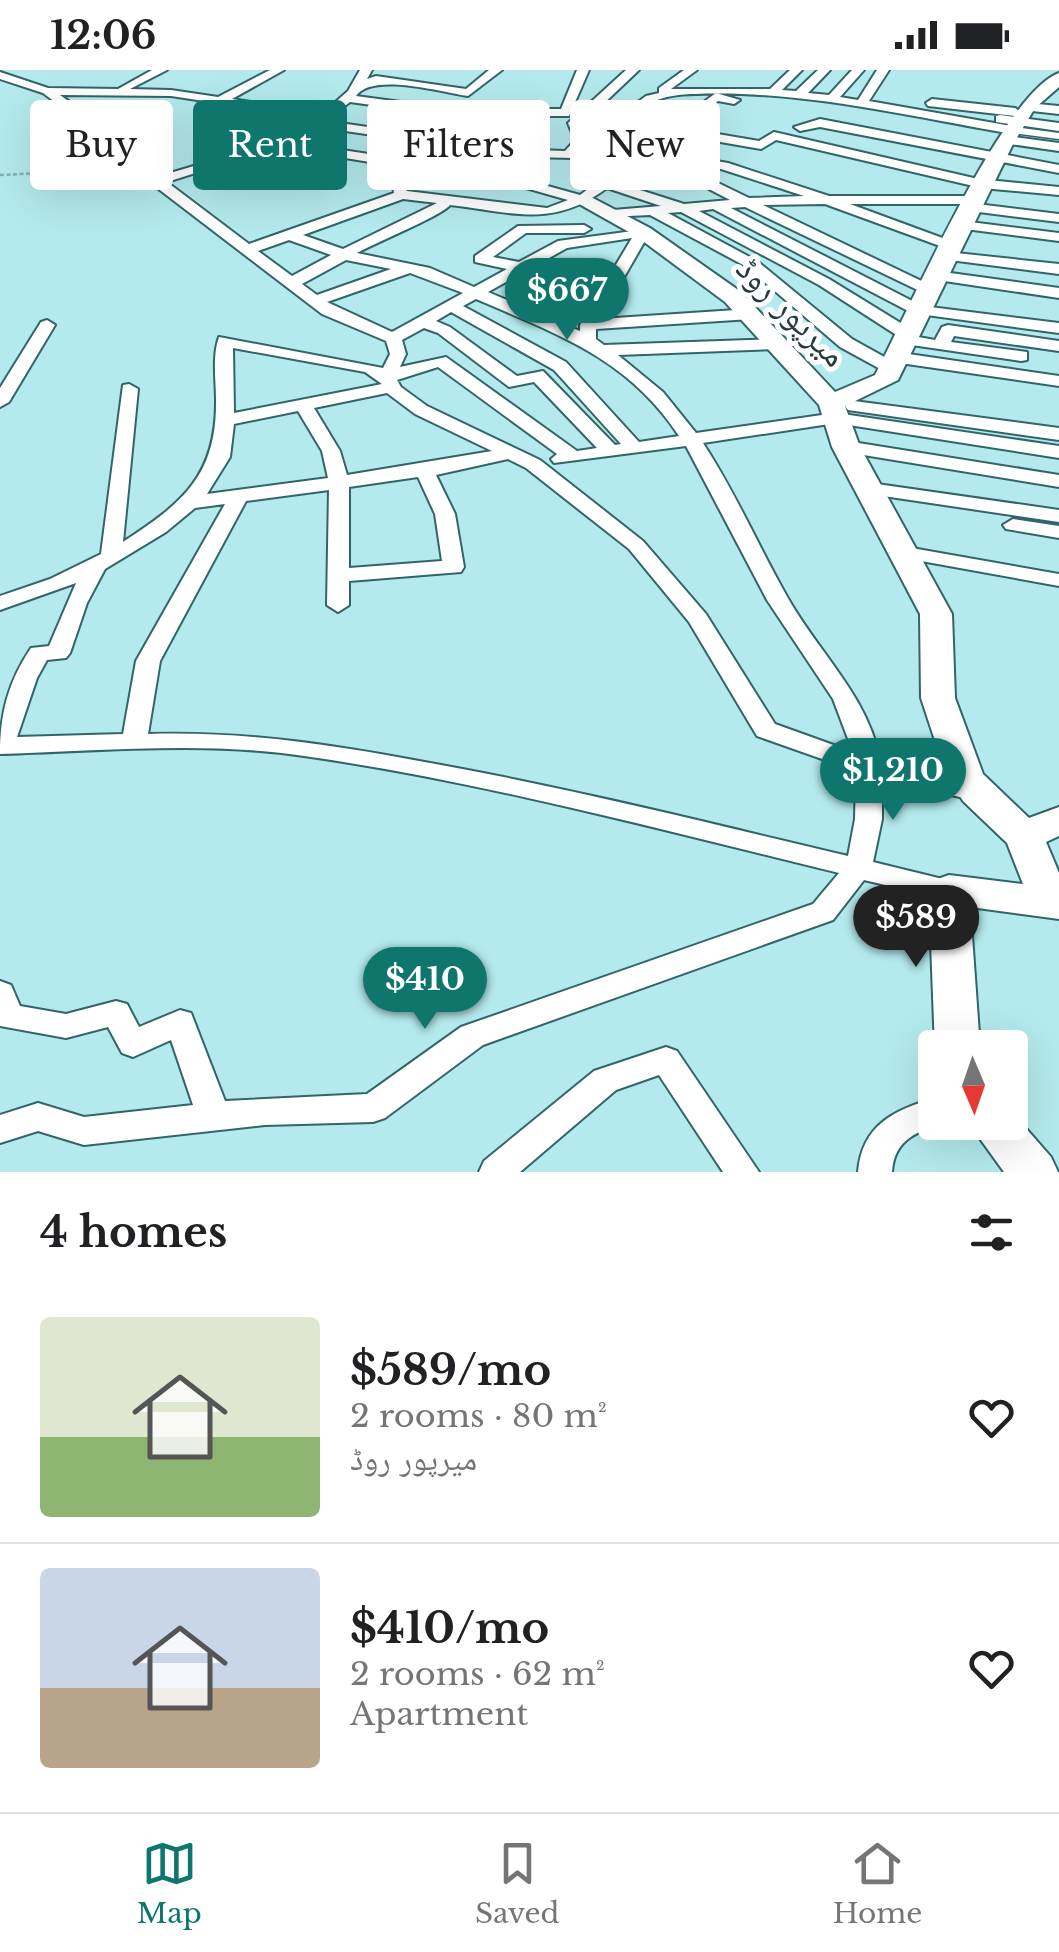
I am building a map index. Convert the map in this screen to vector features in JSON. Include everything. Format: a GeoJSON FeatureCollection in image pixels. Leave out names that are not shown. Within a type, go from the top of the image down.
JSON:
{"type":"FeatureCollection","features":[{"type":"Feature","properties":{"kind":"street"},"geometry":{"type":"LineString","coordinates":[[115,91],[162,70]]}},
{"type":"Feature","properties":{"kind":"street"},"geometry":{"type":"LineString","coordinates":[[48,91],[115,91],[221,100],[278,70]]}},
{"type":"Feature","properties":{"kind":"street"},"geometry":{"type":"LineString","coordinates":[[355,85],[376,79],[468,93],[496,70]]}},
{"type":"Feature","properties":{"kind":"street"},"geometry":{"type":"LineString","coordinates":[[550,112],[565,113],[583,70]]}},
{"type":"Feature","properties":{"kind":"street"},"geometry":{"type":"LineString","coordinates":[[550,154],[568,154],[582,140],[572,126],[633,70]]}},
{"type":"Feature","properties":{"kind":"street"},"geometry":{"type":"LineString","coordinates":[[672,94],[663,90],[690,70]]}},
{"type":"Feature","properties":{"kind":"street"},"geometry":{"type":"LineString","coordinates":[[771,94],[796,70]]}},
{"type":"Feature","properties":{"kind":"street"},"geometry":{"type":"LineString","coordinates":[[800,94],[824,70]]}},
{"type":"Feature","properties":{"kind":"street"},"geometry":{"type":"LineString","coordinates":[[834,96],[858,70]]}},
{"type":"Feature","properties":{"kind":"street"},"geometry":{"type":"LineString","coordinates":[[866,98],[883,70]]}},
{"type":"Feature","properties":{"kind":"street"},"geometry":{"type":"LineString","coordinates":[[0,74],[48,91],[59,100]]}},
{"type":"Feature","properties":{"kind":"street"},"geometry":{"type":"LineString","coordinates":[[728,88],[752,78]]}},
{"type":"Feature","properties":{"kind":"street"},"geometry":{"type":"LineString","coordinates":[[192,96],[216,85]]}},
{"type":"Feature","properties":{"kind":"street"},"geometry":{"type":"LineString","coordinates":[[355,85],[409,100]]}},
{"type":"Feature","properties":{"kind":"street"},"geometry":{"type":"LineString","coordinates":[[648,100],[728,88],[866,98],[1012,143],[1059,169]]}},
{"type":"Feature","properties":{"kind":"street"},"geometry":{"type":"LineString","coordinates":[[800,94],[1012,143],[1059,190]]}},
{"type":"Feature","properties":{"kind":"street"},"geometry":{"type":"LineString","coordinates":[[712,100],[716,97],[1012,143],[1059,206]]}},
{"type":"Feature","properties":{"kind":"street"},"geometry":{"type":"LineString","coordinates":[[1012,143],[820,123],[800,127],[1012,143],[1059,146]]}},
{"type":"Feature","properties":{"kind":"street"},"geometry":{"type":"LineString","coordinates":[[172,190],[316,302],[356,325],[393,338],[517,266],[563,244],[635,220],[714,204],[827,199],[1059,127]]}},
{"type":"Feature","properties":{"kind":"street"},"geometry":{"type":"LineString","coordinates":[[720,138],[762,145],[774,136],[1012,143]]}},
{"type":"Feature","properties":{"kind":"street"},"geometry":{"type":"LineString","coordinates":[[1012,143],[1059,218]]}},
{"type":"Feature","properties":{"kind":"street"},"geometry":{"type":"LineString","coordinates":[[1012,143],[1059,237]]}},
{"type":"Feature","properties":{"kind":"street"},"geometry":{"type":"LineString","coordinates":[[838,422],[884,380],[936,276],[1012,143]]}},
{"type":"Feature","properties":{"kind":"street"},"geometry":{"type":"LineString","coordinates":[[720,164],[827,199],[894,228],[936,276]]}},
{"type":"Feature","properties":{"kind":"street"},"geometry":{"type":"LineString","coordinates":[[720,188],[1059,328]]}},
{"type":"Feature","properties":{"kind":"street"},"geometry":{"type":"LineString","coordinates":[[399,190],[402,195]]}},
{"type":"Feature","properties":{"kind":"street","name":"میرپور روڈ"},"geometry":{"type":"LineString","coordinates":[[547,190],[635,220],[750,314],[838,422],[936,614],[940,642],[938,698],[964,774],[976,792],[1024,836],[1055,903]]}},
{"type":"Feature","properties":{"kind":"street"},"geometry":{"type":"LineString","coordinates":[[250,248],[402,195],[548,212],[599,190]]}},
{"type":"Feature","properties":{"kind":"street"},"geometry":{"type":"LineString","coordinates":[[628,190],[683,208],[824,282],[899,350],[942,346],[1059,361]]}},
{"type":"Feature","properties":{"kind":"street"},"geometry":{"type":"LineString","coordinates":[[290,284],[392,228],[440,210],[446,201]]}},
{"type":"Feature","properties":{"kind":"street"},"geometry":{"type":"LineString","coordinates":[[714,204],[936,276],[1059,294]]}},
{"type":"Feature","properties":{"kind":"street"},"geometry":{"type":"LineString","coordinates":[[593,339],[635,220]]}},
{"type":"Feature","properties":{"kind":"street"},"geometry":{"type":"LineString","coordinates":[[517,266],[480,259],[523,229],[635,220],[752,264],[846,343],[1059,381]]}},
{"type":"Feature","properties":{"kind":"street"},"geometry":{"type":"LineString","coordinates":[[0,1129],[38,1117],[84,1131],[214,1117],[373,1108],[472,1036],[823,912],[857,869],[863,850],[868,766],[862,733],[778,600],[739,516],[693,437],[645,384],[593,339],[476,290],[408,268],[345,255],[290,235]]}},
{"type":"Feature","properties":{"kind":"street"},"geometry":{"type":"LineString","coordinates":[[316,302],[408,268]]}},
{"type":"Feature","properties":{"kind":"street"},"geometry":{"type":"LineString","coordinates":[[936,276],[1059,269]]}},
{"type":"Feature","properties":{"kind":"street"},"geometry":{"type":"LineString","coordinates":[[450,305],[560,366],[634,447]]}},
{"type":"Feature","properties":{"kind":"street"},"geometry":{"type":"LineString","coordinates":[[593,339],[750,314]]}},
{"type":"Feature","properties":{"kind":"street"},"geometry":{"type":"LineString","coordinates":[[422,321],[444,330],[515,383],[536,375],[610,451]]}},
{"type":"Feature","properties":{"kind":"street"},"geometry":{"type":"LineString","coordinates":[[0,402],[8,376],[47,324]]}},
{"type":"Feature","properties":{"kind":"street"},"geometry":{"type":"LineString","coordinates":[[942,346],[948,330],[1059,346]]}},
{"type":"Feature","properties":{"kind":"street"},"geometry":{"type":"LineString","coordinates":[[389,382],[398,354],[393,338]]}},
{"type":"Feature","properties":{"kind":"street"},"geometry":{"type":"LineString","coordinates":[[593,339],[776,344]]}},
{"type":"Feature","properties":{"kind":"street"},"geometry":{"type":"LineString","coordinates":[[0,603],[103,563],[188,503],[219,461],[225,420],[225,341],[370,368],[421,410],[532,464],[636,545],[698,620],[766,730],[868,766],[976,792]]}},
{"type":"Feature","properties":{"kind":"street"},"geometry":{"type":"LineString","coordinates":[[225,420],[389,382],[440,361],[573,457]]}},
{"type":"Feature","properties":{"kind":"street"},"geometry":{"type":"LineString","coordinates":[[129,389],[103,563],[76,603],[58,654],[39,653],[25,678],[1,746],[208,740],[302,746],[434,769],[805,853],[949,890],[1055,903]]}},
{"type":"Feature","properties":{"kind":"street"},"geometry":{"type":"LineString","coordinates":[[302,403],[331,452],[339,483],[338,605]]}},
{"type":"Feature","properties":{"kind":"street"},"geometry":{"type":"LineString","coordinates":[[838,422],[1059,452]]}},
{"type":"Feature","properties":{"kind":"street"},"geometry":{"type":"LineString","coordinates":[[838,422],[1059,481]]}},
{"type":"Feature","properties":{"kind":"street"},"geometry":{"type":"LineString","coordinates":[[532,464],[693,437],[838,422],[1059,434]]}},
{"type":"Feature","properties":{"kind":"street"},"geometry":{"type":"LineString","coordinates":[[188,503],[237,500],[425,471],[506,454]]}},
{"type":"Feature","properties":{"kind":"street"},"geometry":{"type":"LineString","coordinates":[[339,575],[453,567],[445,514],[425,471]]}},
{"type":"Feature","properties":{"kind":"street"},"geometry":{"type":"LineString","coordinates":[[874,497],[1059,516]]}},
{"type":"Feature","properties":{"kind":"street"},"geometry":{"type":"LineString","coordinates":[[874,497],[1059,532]]}},
{"type":"Feature","properties":{"kind":"street"},"geometry":{"type":"LineString","coordinates":[[134,742],[148,661],[237,500]]}},
{"type":"Feature","properties":{"kind":"street"},"geometry":{"type":"LineString","coordinates":[[906,553],[1059,580]]}},
{"type":"Feature","properties":{"kind":"street"},"geometry":{"type":"LineString","coordinates":[[1024,836],[1059,820]]}},
{"type":"Feature","properties":{"kind":"street"},"geometry":{"type":"LineString","coordinates":[[949,890],[956,1030]]}},
{"type":"Feature","properties":{"kind":"street"},"geometry":{"type":"LineString","coordinates":[[0,993],[8,1016],[66,1026],[116,1012],[132,1044],[180,1022],[214,1117]]}},
{"type":"Feature","properties":{"kind":"street"},"geometry":{"type":"LineString","coordinates":[[496,1172],[605,1080],[666,1060],[742,1172]]}},
{"type":"Feature","properties":{"kind":"street"},"geometry":{"type":"LineString","coordinates":[[874,1172],[874,1156],[896,1123],[918,1117]]}},
{"type":"Feature","properties":{"kind":"street"},"geometry":{"type":"LineString","coordinates":[[1006,1140],[1034,1172]]}},
{"type":"Feature","properties":{"kind":"lane"},"geometry":{"type":"LineString","coordinates":[[1012,143],[1059,136]]}},
{"type":"Feature","properties":{"kind":"path"},"geometry":{"type":"LineString","coordinates":[[0,175],[30,175]]}}]}
